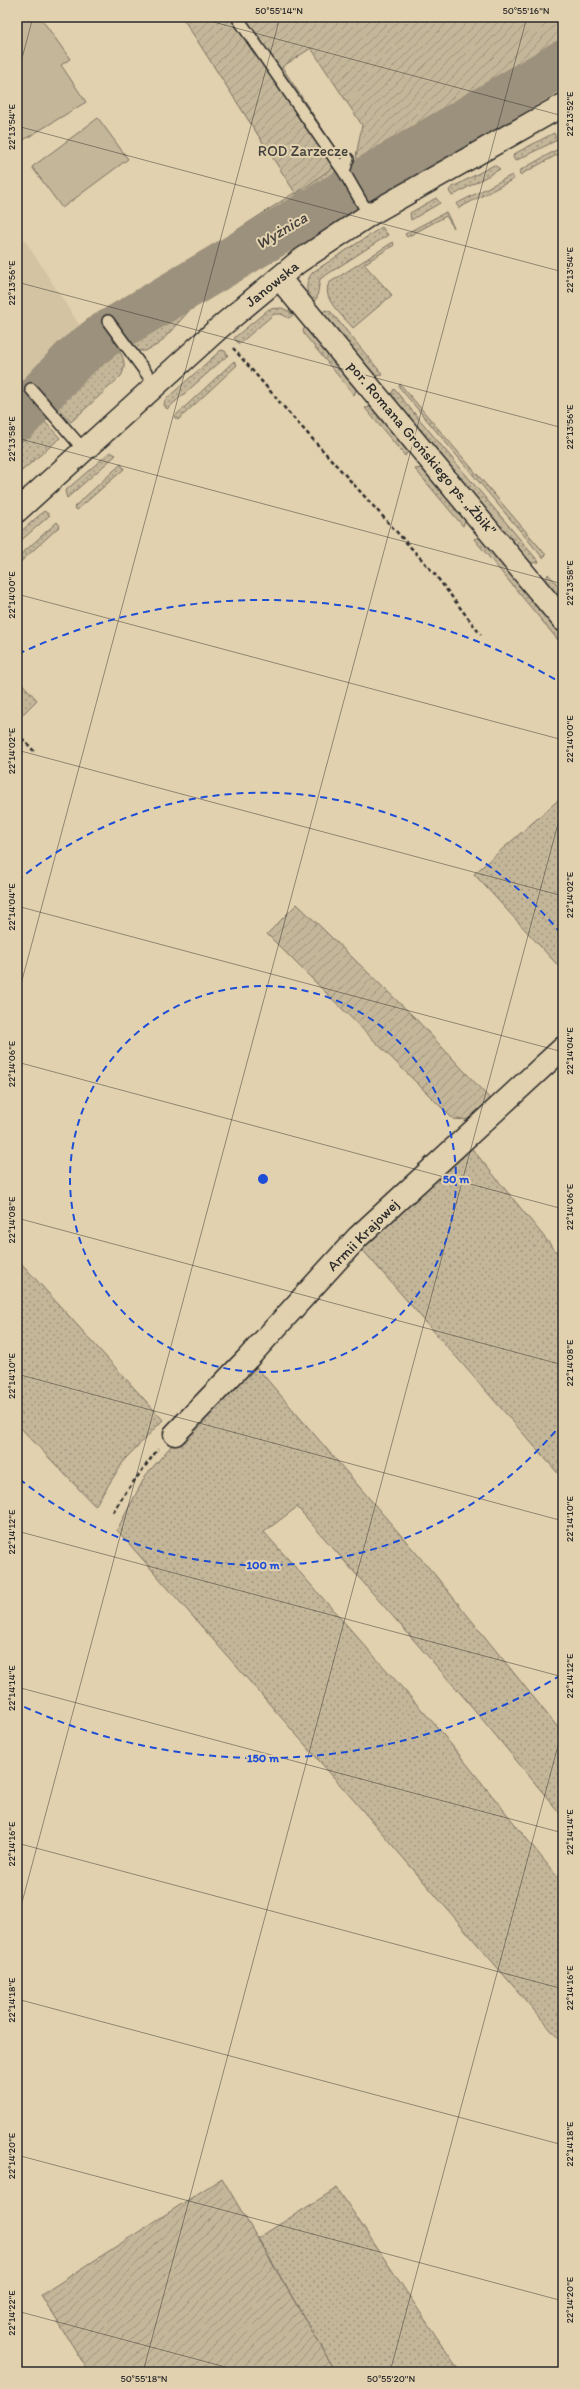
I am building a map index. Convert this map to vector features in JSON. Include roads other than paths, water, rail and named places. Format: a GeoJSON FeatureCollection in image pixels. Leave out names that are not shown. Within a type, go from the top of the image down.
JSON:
{"type":"FeatureCollection","features":[{"type":"Feature","properties":{"kind":"street","name":"Janowska"},"geometry":{"type":"LineString","coordinates":[[17,511],[219,328],[298,262],[368,215],[563,105]]}},
{"type":"Feature","properties":{"kind":"street","name":"por. Romana Grońskiego ps. „Żbik”"},"geometry":{"type":"LineString","coordinates":[[279,278],[563,620]]}},
{"type":"Feature","properties":{"kind":"street","name":"Armii Krajowej"},"geometry":{"type":"LineString","coordinates":[[175,1434],[248,1358],[358,1237],[563,1048]]}},
{"type":"Feature","properties":{"kind":"lane"},"geometry":{"type":"LineString","coordinates":[[236,17],[346,176],[368,215]]}},
{"type":"Feature","properties":{"kind":"lane"},"geometry":{"type":"LineString","coordinates":[[346,176],[348,159]]}},
{"type":"Feature","properties":{"kind":"lane"},"geometry":{"type":"LineString","coordinates":[[109,322],[155,385]]}},
{"type":"Feature","properties":{"kind":"lane"},"geometry":{"type":"LineString","coordinates":[[32,391],[84,450]]}},
{"type":"Feature","properties":{"kind":"waterway","name":"Wyżnica"},"geometry":{"type":"LineString","coordinates":[[17,419],[75,358],[103,336],[563,63]]}},
{"type":"Feature","properties":{"kind":"park label","name":"ROD Zarzecze"},"geometry":{"type":"Point","coordinates":[303,151]}}]}
